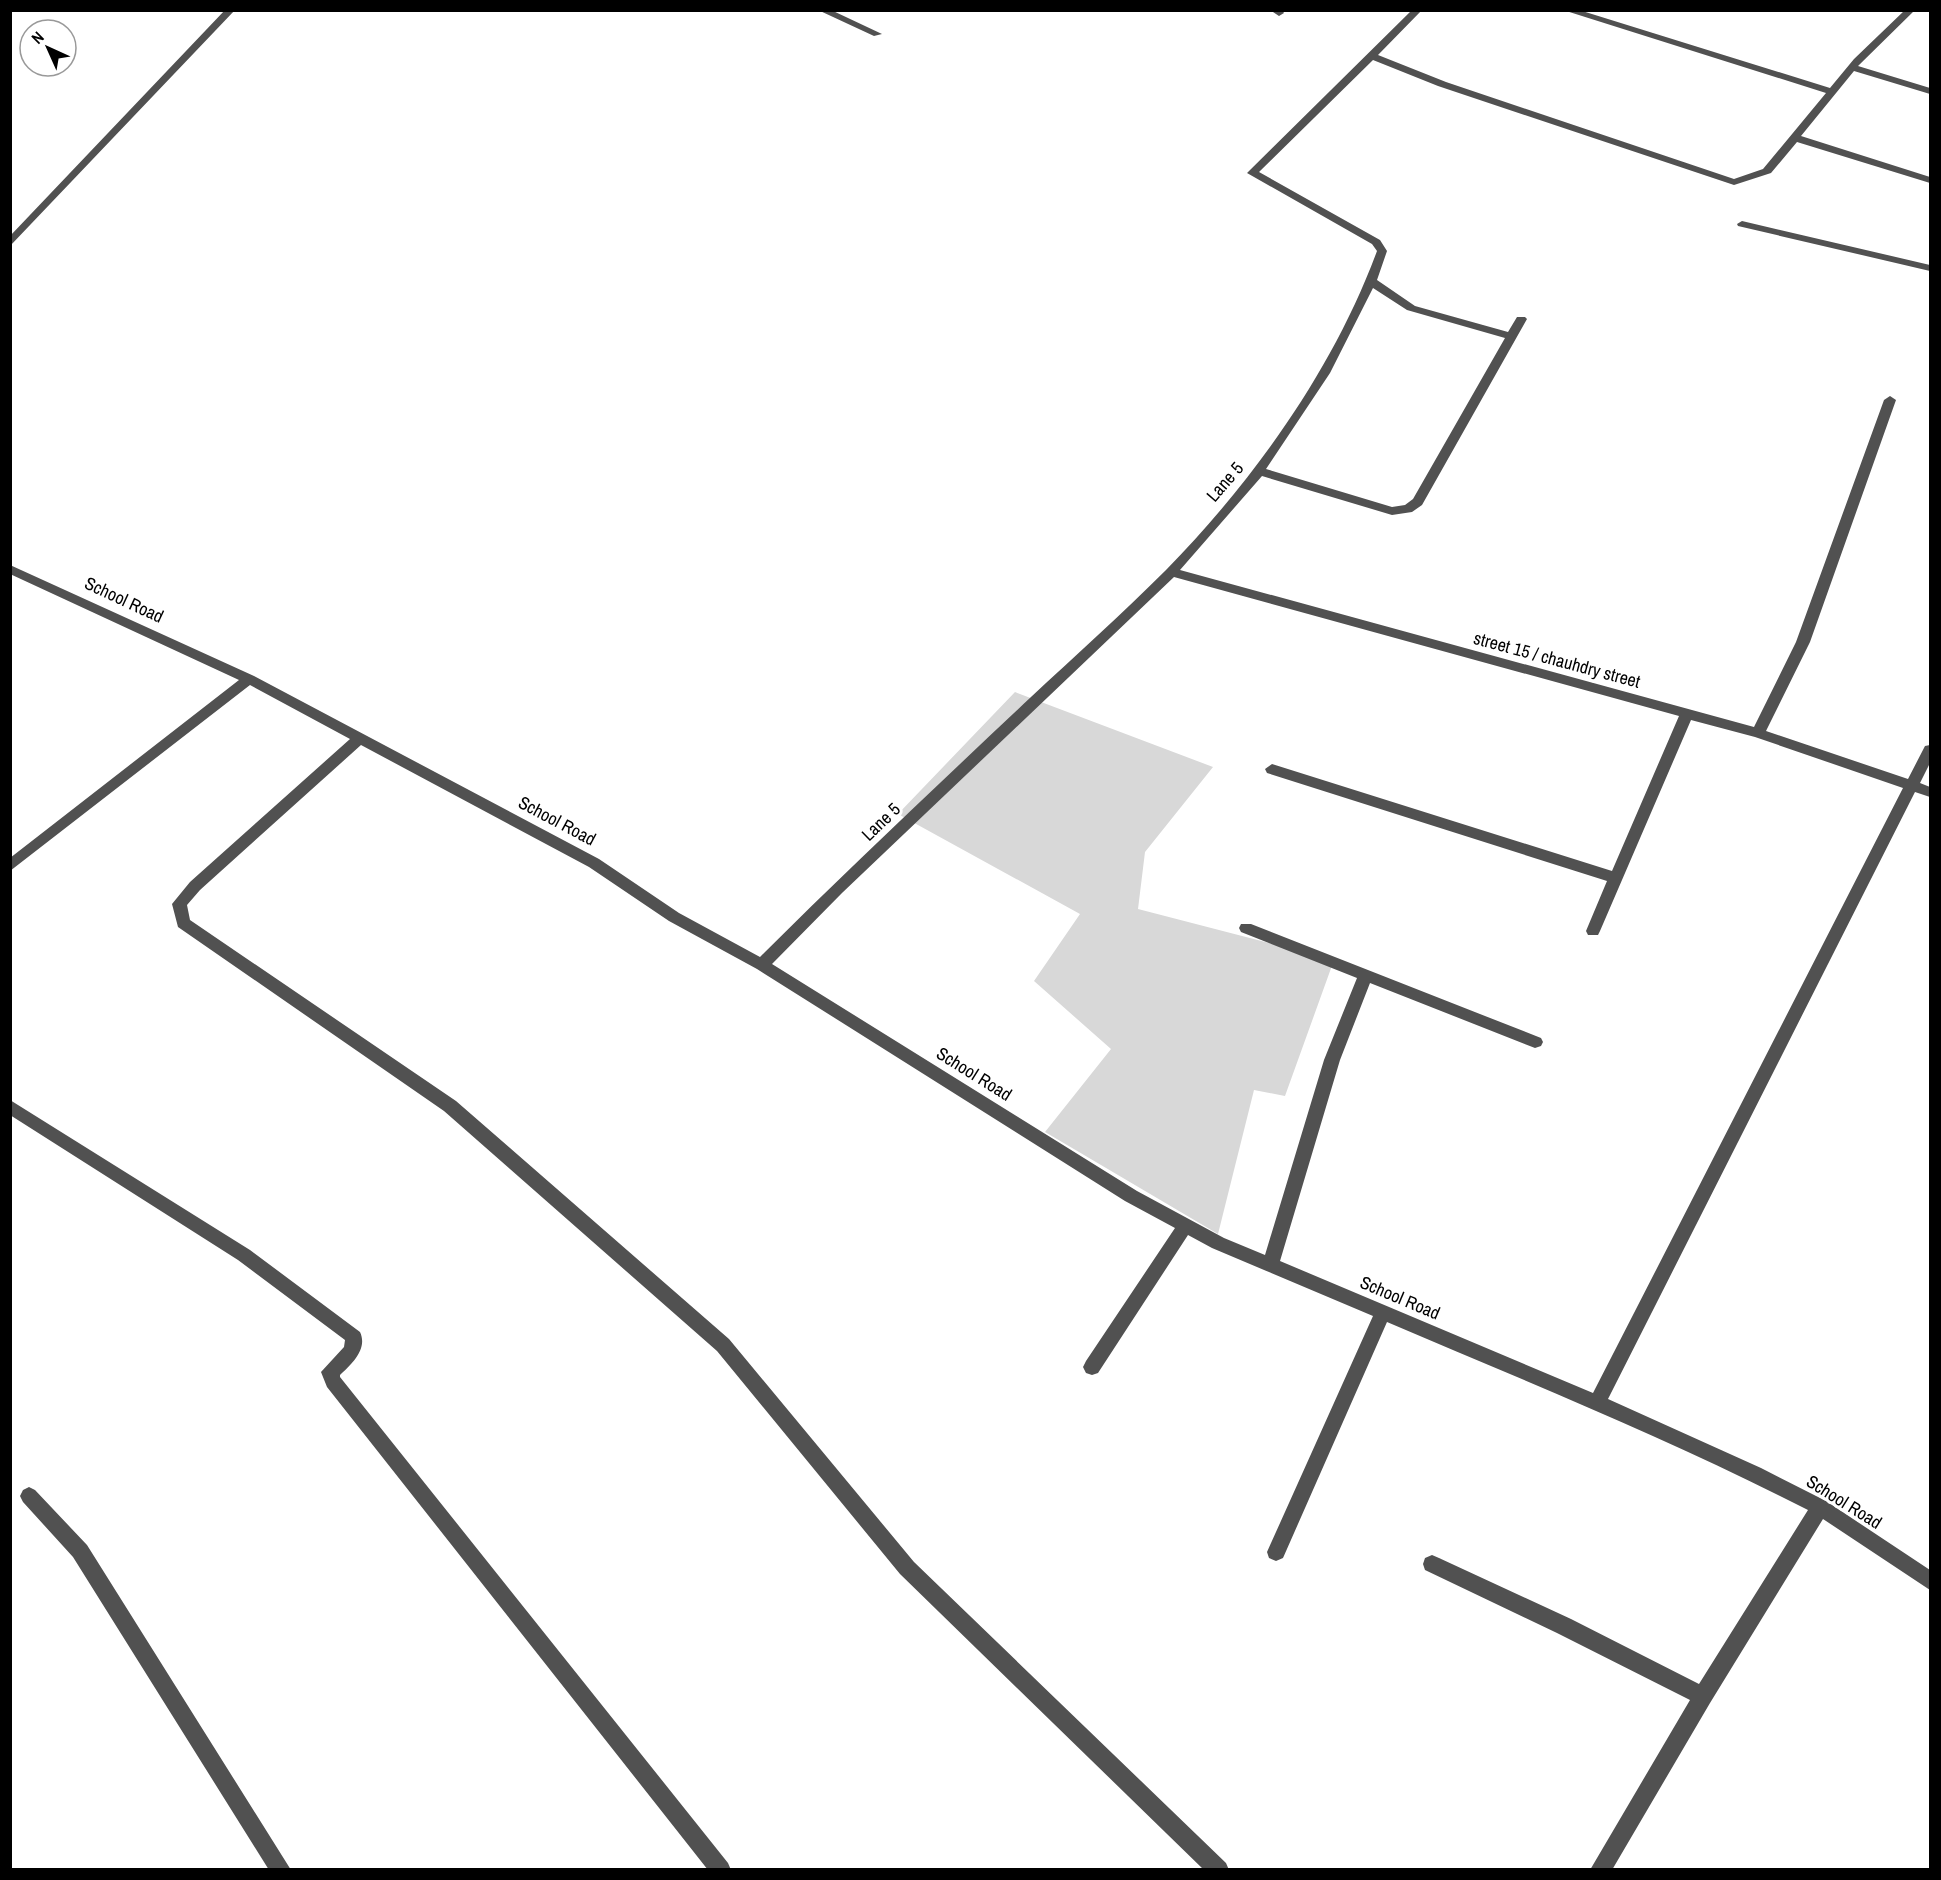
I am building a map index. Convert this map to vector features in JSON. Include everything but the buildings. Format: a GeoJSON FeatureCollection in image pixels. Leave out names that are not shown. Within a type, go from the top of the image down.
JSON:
{"type":"FeatureCollection","features":[{"type":"Feature","properties":{"kind":"street"},"geometry":{"type":"LineString","coordinates":[[10,243],[15,232],[231,10]]}},
{"type":"Feature","properties":{"kind":"street"},"geometry":{"type":"LineString","coordinates":[[822,10],[878,34]]}},
{"type":"Feature","properties":{"kind":"street","name":"Lane 5"},"geometry":{"type":"LineString","coordinates":[[762,965],[837,889],[1172,572],[1258,471],[1324,373],[1371,280],[1382,251],[1381,246],[1252,173],[1418,10]]}},
{"type":"Feature","properties":{"kind":"street"},"geometry":{"type":"LineString","coordinates":[[1567,10],[1833,92]]}},
{"type":"Feature","properties":{"kind":"street"},"geometry":{"type":"LineString","coordinates":[[1372,56],[1442,84],[1734,182],[1767,171],[1852,67],[1911,10]]}},
{"type":"Feature","properties":{"kind":"street"},"geometry":{"type":"LineString","coordinates":[[1852,67],[1930,91]]}},
{"type":"Feature","properties":{"kind":"street"},"geometry":{"type":"LineString","coordinates":[[1796,138],[1930,180]]}},
{"type":"Feature","properties":{"kind":"street"},"geometry":{"type":"LineString","coordinates":[[1742,224],[1930,268]]}},
{"type":"Feature","properties":{"kind":"street"},"geometry":{"type":"LineString","coordinates":[[1371,280],[1411,308],[1511,336]]}},
{"type":"Feature","properties":{"kind":"street"},"geometry":{"type":"LineString","coordinates":[[1258,471],[1392,511],[1408,509],[1418,502],[1521,319]]}},
{"type":"Feature","properties":{"kind":"street"},"geometry":{"type":"LineString","coordinates":[[1758,733],[1803,642],[1890,400]]}},
{"type":"Feature","properties":{"kind":"street","name":"School Road"},"geometry":{"type":"LineString","coordinates":[[10,569],[249,679],[594,863],[674,917],[762,965],[1131,1196],[1218,1243],[1597,1403],[1755,1474],[1820,1507],[1930,1581]]}},
{"type":"Feature","properties":{"kind":"street","name":"street 15 / chauhdry street"},"geometry":{"type":"LineString","coordinates":[[1172,572],[1758,733],[1930,792]]}},
{"type":"Feature","properties":{"kind":"street"},"geometry":{"type":"LineString","coordinates":[[10,866],[249,679]]}},
{"type":"Feature","properties":{"kind":"street"},"geometry":{"type":"LineString","coordinates":[[1593,931],[1687,714]]}},
{"type":"Feature","properties":{"kind":"street"},"geometry":{"type":"LineString","coordinates":[[360,738],[195,886],[179,904],[183,923],[450,1107],[723,1346],[907,1568],[1219,1869]]}},
{"type":"Feature","properties":{"kind":"street"},"geometry":{"type":"LineString","coordinates":[[1597,1403],[1930,750]]}},
{"type":"Feature","properties":{"kind":"street"},"geometry":{"type":"LineString","coordinates":[[1272,769],[1616,878]]}},
{"type":"Feature","properties":{"kind":"street"},"geometry":{"type":"LineString","coordinates":[[1246,928],[1534,1042]]}},
{"type":"Feature","properties":{"kind":"street"},"geometry":{"type":"LineString","coordinates":[[1270,1265],[1332,1060],[1366,975]]}},
{"type":"Feature","properties":{"kind":"street"},"geometry":{"type":"LineString","coordinates":[[10,1107],[244,1255],[354,1337],[354,1345],[350,1352],[330,1372],[333,1381],[721,1869]]}},
{"type":"Feature","properties":{"kind":"street"},"geometry":{"type":"LineString","coordinates":[[1092,1367],[1186,1225]]}},
{"type":"Feature","properties":{"kind":"street"},"geometry":{"type":"LineString","coordinates":[[1276,1552],[1383,1312]]}},
{"type":"Feature","properties":{"kind":"street"},"geometry":{"type":"LineString","coordinates":[[29,1496],[80,1551],[281,1869]]}},
{"type":"Feature","properties":{"kind":"street"},"geometry":{"type":"LineString","coordinates":[[1600,1869],[1703,1696],[1820,1507]]}},
{"type":"Feature","properties":{"kind":"street"},"geometry":{"type":"LineString","coordinates":[[1432,1564],[1564,1626],[1703,1696]]}},
{"type":"Feature","properties":{"kind":"shaded area"},"geometry":{"type":"Polygon","coordinates":[[[1015,692],[1213,767],[1145,852],[1138,909],[1334,960],[1285,1096],[1254,1090],[1218,1234],[1045,1132],[1111,1049],[1034,981],[1080,914],[898,814],[1015,692]]]}}]}
